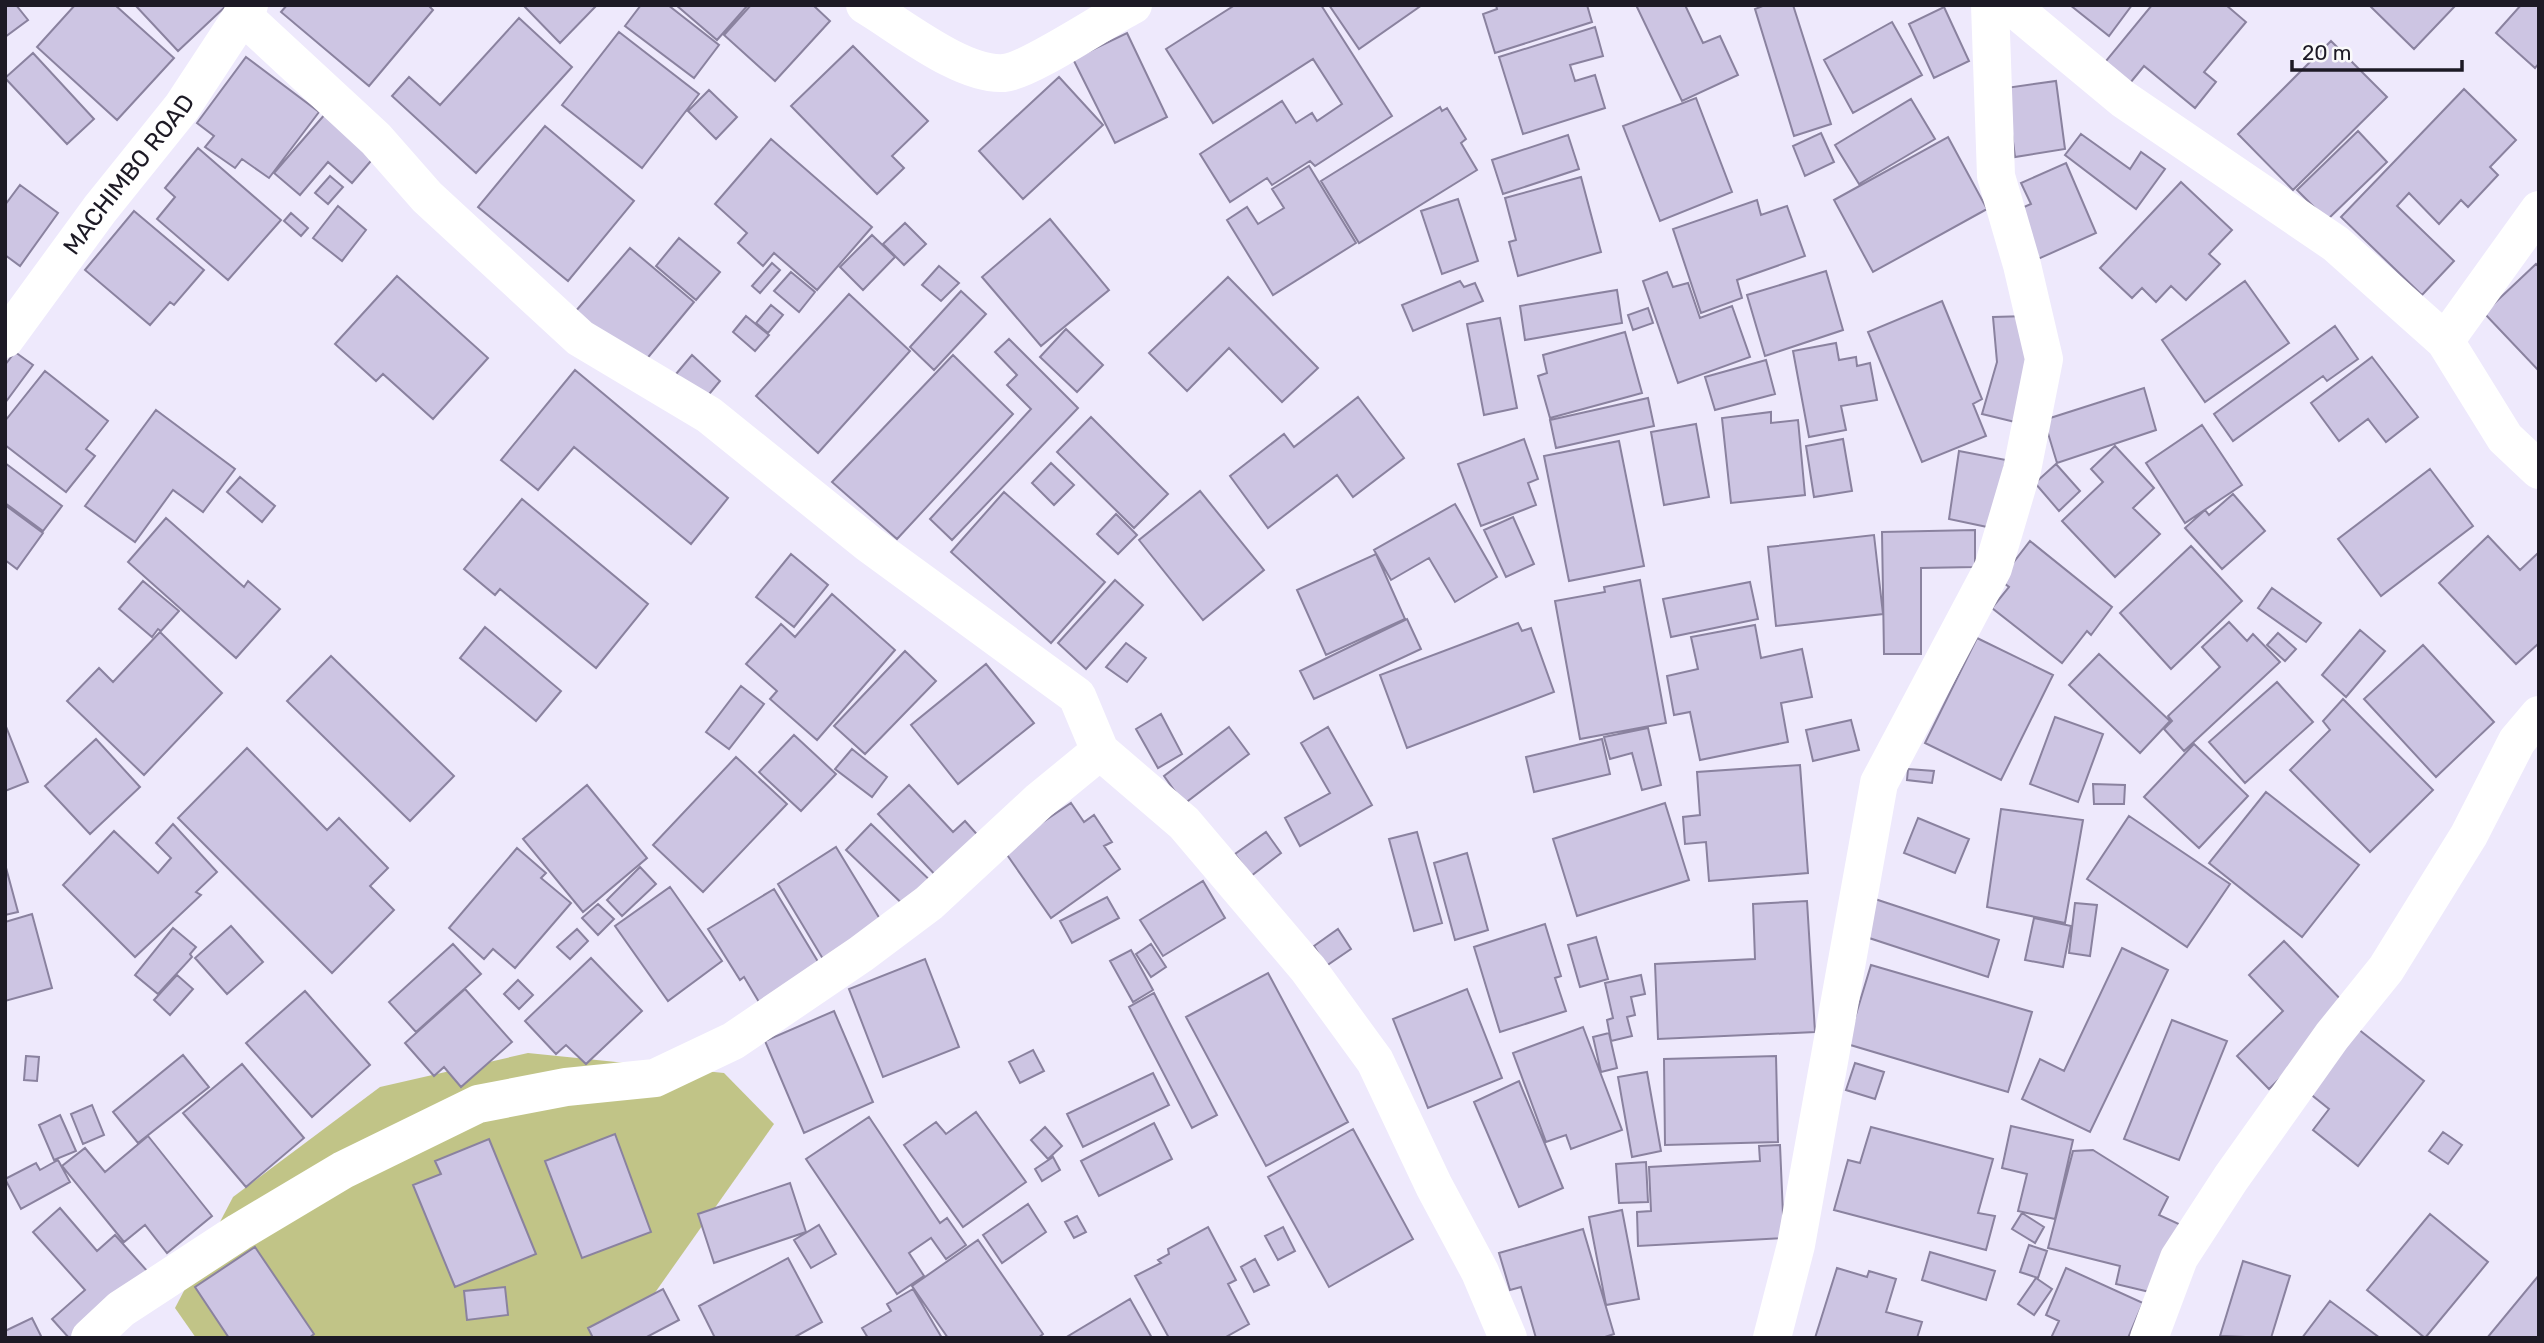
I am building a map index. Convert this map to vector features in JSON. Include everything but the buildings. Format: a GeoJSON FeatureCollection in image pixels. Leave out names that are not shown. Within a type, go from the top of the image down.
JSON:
{"type":"FeatureCollection","features":[{"type":"Feature","properties":{"kind":"street"},"geometry":{"type":"LineString","coordinates":[[865,5],[969,68],[1006,73],[1053,51],[1133,5]]}},
{"type":"Feature","properties":{"kind":"street"},"geometry":{"type":"LineString","coordinates":[[1772,1338],[1796,1245],[1878,783],[1993,568],[2022,470],[2045,359],[1996,176],[1990,5]]}},
{"type":"Feature","properties":{"kind":"street"},"geometry":{"type":"LineString","coordinates":[[2010,5],[2123,99],[2336,244],[2445,341],[2505,438],[2539,470]]}},
{"type":"Feature","properties":{"kind":"street"},"geometry":{"type":"LineString","coordinates":[[245,10],[376,139],[427,197],[580,338],[709,415],[869,544],[1077,696],[1100,751],[1184,823],[1308,969],[1375,1061],[1434,1186],[1480,1272],[1508,1338]]}},
{"type":"Feature","properties":{"kind":"street","name":"MACHIMBO ROAD"},"geometry":{"type":"LineString","coordinates":[[5,339],[100,209],[181,107],[245,10]]}},
{"type":"Feature","properties":{"kind":"street"},"geometry":{"type":"LineString","coordinates":[[2445,341],[2539,210]]}},
{"type":"Feature","properties":{"kind":"street"},"geometry":{"type":"LineString","coordinates":[[2149,1338],[2179,1258],[2231,1178],[2332,1036],[2386,969],[2469,835],[2517,741],[2539,715]]}},
{"type":"Feature","properties":{"kind":"street"},"geometry":{"type":"LineString","coordinates":[[90,1338],[121,1309],[239,1232],[343,1170],[478,1104],[566,1087],[655,1079],[733,1041],[841,968],[929,903],[1039,801],[1100,751]]}},
{"type":"Feature","properties":{"kind":"green space"},"geometry":{"type":"Polygon","coordinates":[[[528,1053],[724,1073],[774,1124],[623,1338],[196,1338],[175,1308],[233,1197],[380,1087],[528,1053]]]}}]}
